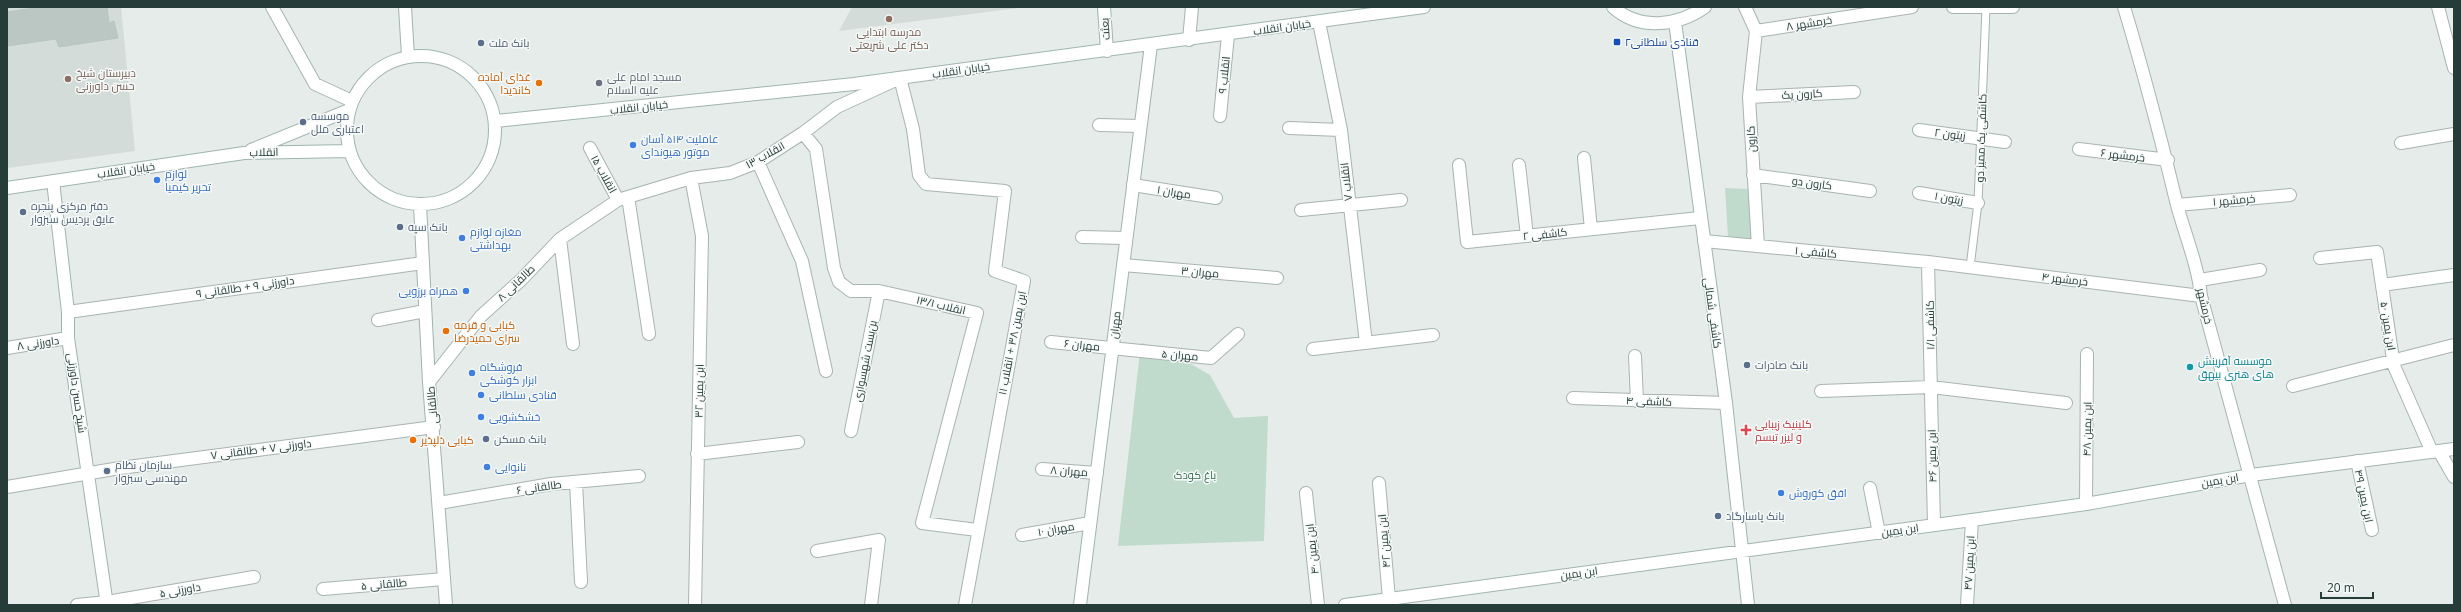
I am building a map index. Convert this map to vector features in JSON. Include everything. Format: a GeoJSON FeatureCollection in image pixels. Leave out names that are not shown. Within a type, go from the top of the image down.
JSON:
{"type":"FeatureCollection","features":[{"type":"Feature","properties":{"kind":"street"},"geometry":{"type":"LineString","coordinates":[[272,7],[315,84],[350,105]]}},
{"type":"Feature","properties":{"kind":"street"},"geometry":{"type":"LineString","coordinates":[[405,7],[408,56]]}},
{"type":"Feature","properties":{"kind":"street","name":"بعثت"},"geometry":{"type":"LineString","coordinates":[[1104,7],[1107,51]]}},
{"type":"Feature","properties":{"kind":"street"},"geometry":{"type":"LineString","coordinates":[[1189,40],[1192,7]]}},
{"type":"Feature","properties":{"kind":"street","name":"خیابان انقلاب"},"geometry":{"type":"LineString","coordinates":[[496,121],[900,78],[1424,7]]}},
{"type":"Feature","properties":{"kind":"street"},"geometry":{"type":"LineString","coordinates":[[1613,7],[1635,20],[1655,24],[1675,22],[1693,15],[1705,7]]}},
{"type":"Feature","properties":{"kind":"street"},"geometry":{"type":"LineString","coordinates":[[1745,7],[1756,31]]}},
{"type":"Feature","properties":{"kind":"street","name":"خرمشهر ۸"},"geometry":{"type":"LineString","coordinates":[[1756,31],[1912,7]]}},
{"type":"Feature","properties":{"kind":"street"},"geometry":{"type":"LineString","coordinates":[[1953,7],[2013,7]]}},
{"type":"Feature","properties":{"kind":"street","name":"خرمشهر"},"geometry":{"type":"LineString","coordinates":[[2124,7],[2168,160],[2177,205],[2200,280],[2201,296],[2251,475],[2285,605]]}},
{"type":"Feature","properties":{"kind":"street"},"geometry":{"type":"LineString","coordinates":[[2438,7],[2454,68]]}},
{"type":"Feature","properties":{"kind":"street","name":"انقلاب ۷"},"geometry":{"type":"LineString","coordinates":[[1318,22],[1341,130],[1366,342]]}},
{"type":"Feature","properties":{"kind":"street","name":"کاشفی شمالی"},"geometry":{"type":"LineString","coordinates":[[1675,22],[1700,218],[1726,403],[1748,605]]}},
{"type":"Feature","properties":{"kind":"street","name":"کارون"},"geometry":{"type":"LineString","coordinates":[[1756,31],[1749,97],[1758,246]]}},
{"type":"Feature","properties":{"kind":"street","name":"انقلاب ۹"},"geometry":{"type":"LineString","coordinates":[[1220,116],[1228,34]]}},
{"type":"Feature","properties":{"kind":"street","name":"مهران"},"geometry":{"type":"LineString","coordinates":[[1080,605],[1151,45]]}},
{"type":"Feature","properties":{"kind":"street"},"geometry":{"type":"LineString","coordinates":[[408,56],[439,57],[466,70],[486,92],[496,121],[493,153],[477,180],[452,199],[420,205],[404,203],[389,198],[376,190],[359,172],[349,151],[346,130],[350,105],[361,85],[375,71],[391,62],[408,56]]}},
{"type":"Feature","properties":{"kind":"street","name":"انقلاب ۱۳"},"geometry":{"type":"LineString","coordinates":[[623,198],[691,178],[730,173],[758,162],[803,133],[837,107],[900,78]]}},
{"type":"Feature","properties":{"kind":"street","name":"ابن یمین ۳۸ + انقلاب ۱۱"},"geometry":{"type":"LineString","coordinates":[[900,78],[913,129],[918,175],[926,184],[1005,191],[995,271],[1024,281],[977,530],[965,605]]}},
{"type":"Feature","properties":{"kind":"street","name":"کارون یک"},"geometry":{"type":"LineString","coordinates":[[1749,97],[1854,92]]}},
{"type":"Feature","properties":{"kind":"street","name":"انقلاب"},"geometry":{"type":"LineString","coordinates":[[244,153],[350,105]]}},
{"type":"Feature","properties":{"kind":"street"},"geometry":{"type":"LineString","coordinates":[[1098,125],[1140,126]]}},
{"type":"Feature","properties":{"kind":"street"},"geometry":{"type":"LineString","coordinates":[[1289,128],[1341,130]]}},
{"type":"Feature","properties":{"kind":"street","name":"زیتون ۲"},"geometry":{"type":"LineString","coordinates":[[1919,130],[2005,142]]}},
{"type":"Feature","properties":{"kind":"street","name":"انقلاب ۱۳/۱"},"geometry":{"type":"LineString","coordinates":[[803,133],[816,149],[834,268],[839,282],[851,291],[879,291],[977,313],[922,523],[977,530]]}},
{"type":"Feature","properties":{"kind":"street"},"geometry":{"type":"LineString","coordinates":[[2401,143],[2454,134]]}},
{"type":"Feature","properties":{"kind":"street","name":"انقلاب ۱۵"},"geometry":{"type":"LineString","coordinates":[[590,148],[623,198],[649,334]]}},
{"type":"Feature","properties":{"kind":"street","name":"خرمشهر ۶"},"geometry":{"type":"LineString","coordinates":[[2079,149],[2168,160]]}},
{"type":"Feature","properties":{"kind":"street","name":"انقلاب"},"geometry":{"type":"LineString","coordinates":[[244,153],[349,151]]}},
{"type":"Feature","properties":{"kind":"street","name":"خیابان انقلاب"},"geometry":{"type":"LineString","coordinates":[[7,188],[244,153]]}},
{"type":"Feature","properties":{"kind":"street"},"geometry":{"type":"LineString","coordinates":[[1584,158],[1591,229]]}},
{"type":"Feature","properties":{"kind":"street"},"geometry":{"type":"LineString","coordinates":[[758,162],[802,262],[826,371]]}},
{"type":"Feature","properties":{"kind":"street","name":"کاشفی ۲"},"geometry":{"type":"LineString","coordinates":[[1459,164],[1467,242],[1700,218]]}},
{"type":"Feature","properties":{"kind":"street"},"geometry":{"type":"LineString","coordinates":[[1519,165],[1528,236]]}},
{"type":"Feature","properties":{"kind":"street","name":"کارون دو"},"geometry":{"type":"LineString","coordinates":[[1753,174],[1870,191]]}},
{"type":"Feature","properties":{"kind":"street","name":"ابن یمین ۳۲"},"geometry":{"type":"LineString","coordinates":[[691,178],[702,236],[695,605]]}},
{"type":"Feature","properties":{"kind":"street","name":"شیخ حسن داورزنی"},"geometry":{"type":"LineString","coordinates":[[53,181],[68,312],[68,338],[107,604]]}},
{"type":"Feature","properties":{"kind":"street","name":"مهران ۱"},"geometry":{"type":"LineString","coordinates":[[1133,185],[1216,198]]}},
{"type":"Feature","properties":{"kind":"street","name":"زیتون ۱"},"geometry":{"type":"LineString","coordinates":[[1919,193],[1978,203]]}},
{"type":"Feature","properties":{"kind":"street","name":"خرمشهر ۱"},"geometry":{"type":"LineString","coordinates":[[2177,205],[2290,195]]}},
{"type":"Feature","properties":{"kind":"street","name":"طالقانی ۸"},"geometry":{"type":"LineString","coordinates":[[429,382],[480,316],[521,280],[560,239],[623,198]]}},
{"type":"Feature","properties":{"kind":"street"},"geometry":{"type":"LineString","coordinates":[[1301,210],[1401,200]]}},
{"type":"Feature","properties":{"kind":"street","name":"طالقانی"},"geometry":{"type":"LineString","coordinates":[[420,205],[429,382],[434,427],[446,605]]}},
{"type":"Feature","properties":{"kind":"street"},"geometry":{"type":"LineString","coordinates":[[1082,237],[1126,238]]}},
{"type":"Feature","properties":{"kind":"street"},"geometry":{"type":"LineString","coordinates":[[560,239],[573,344]]}},
{"type":"Feature","properties":{"kind":"street","name":"کاشفی ۱"},"geometry":{"type":"LineString","coordinates":[[1704,241],[1928,262]]}},
{"type":"Feature","properties":{"kind":"street","name":"ابن یمین ۵۰"},"geometry":{"type":"LineString","coordinates":[[2320,258],[2377,252],[2394,361],[2436,451],[2454,477]]}},
{"type":"Feature","properties":{"kind":"street","name":"خرمشهر ۴"},"geometry":{"type":"LineString","coordinates":[[1928,262],[2201,296]]}},
{"type":"Feature","properties":{"kind":"street","name":"کاشفی ۱/۱"},"geometry":{"type":"LineString","coordinates":[[1928,262],[1931,387]]}},
{"type":"Feature","properties":{"kind":"street","name":"داورزنی ۹ + طالقانی ۹"},"geometry":{"type":"LineString","coordinates":[[68,312],[423,263]]}},
{"type":"Feature","properties":{"kind":"street","name":"مهران ۳"},"geometry":{"type":"LineString","coordinates":[[1123,266],[1277,278]]}},
{"type":"Feature","properties":{"kind":"street"},"geometry":{"type":"LineString","coordinates":[[2200,280],[2260,270]]}},
{"type":"Feature","properties":{"kind":"street"},"geometry":{"type":"LineString","coordinates":[[2382,285],[2454,275]]}},
{"type":"Feature","properties":{"kind":"street","name":"بن‌بست شهسواری"},"geometry":{"type":"LineString","coordinates":[[851,431],[879,291]]}},
{"type":"Feature","properties":{"kind":"street"},"geometry":{"type":"LineString","coordinates":[[378,320],[425,311]]}},
{"type":"Feature","properties":{"kind":"street","name":"مهران ۵"},"geometry":{"type":"LineString","coordinates":[[1112,348],[1211,358],[1238,334]]}},
{"type":"Feature","properties":{"kind":"street"},"geometry":{"type":"LineString","coordinates":[[1313,349],[1433,335]]}},
{"type":"Feature","properties":{"kind":"street","name":"داورزنی ۸"},"geometry":{"type":"LineString","coordinates":[[7,348],[68,338]]}},
{"type":"Feature","properties":{"kind":"street","name":"مهران ۶"},"geometry":{"type":"LineString","coordinates":[[1051,342],[1112,348]]}},
{"type":"Feature","properties":{"kind":"street"},"geometry":{"type":"LineString","coordinates":[[2293,386],[2454,345]]}},
{"type":"Feature","properties":{"kind":"street","name":"ابن یمین ۴۸"},"geometry":{"type":"LineString","coordinates":[[2086,504],[2087,354]]}},
{"type":"Feature","properties":{"kind":"street"},"geometry":{"type":"LineString","coordinates":[[1635,356],[1637,400]]}},
{"type":"Feature","properties":{"kind":"street"},"geometry":{"type":"LineString","coordinates":[[1822,391],[1931,387],[2066,403]]}},
{"type":"Feature","properties":{"kind":"street","name":"ابن یمین ۴۶"},"geometry":{"type":"LineString","coordinates":[[1931,387],[1934,525]]}},
{"type":"Feature","properties":{"kind":"street","name":"کاشفی ۴"},"geometry":{"type":"LineString","coordinates":[[1573,398],[1726,403]]}},
{"type":"Feature","properties":{"kind":"street","name":"داورزنی ۷ + طالقانی ۷"},"geometry":{"type":"LineString","coordinates":[[7,487],[127,467],[434,427]]}},
{"type":"Feature","properties":{"kind":"street"},"geometry":{"type":"LineString","coordinates":[[697,454],[798,442]]}},
{"type":"Feature","properties":{"kind":"street","name":"ابن یمین"},"geometry":{"type":"LineString","coordinates":[[1345,605],[1389,599],[1413,600],[1742,550],[1880,533],[2086,504],[2251,475],[2454,449]]}},
{"type":"Feature","properties":{"kind":"street","name":"ابن یمین ۴۹"},"geometry":{"type":"LineString","coordinates":[[2357,462],[2372,530]]}},
{"type":"Feature","properties":{"kind":"street","name":"مهران ۸"},"geometry":{"type":"LineString","coordinates":[[1042,469],[1096,473]]}},
{"type":"Feature","properties":{"kind":"street","name":"طالقانی ۶"},"geometry":{"type":"LineString","coordinates":[[439,503],[576,482],[639,476]]}},
{"type":"Feature","properties":{"kind":"street"},"geometry":{"type":"LineString","coordinates":[[576,482],[581,582]]}},
{"type":"Feature","properties":{"kind":"street","name":"ابن یمین ۴۲"},"geometry":{"type":"LineString","coordinates":[[1379,483],[1389,599]]}},
{"type":"Feature","properties":{"kind":"street"},"geometry":{"type":"LineString","coordinates":[[1870,488],[1880,533]]}},
{"type":"Feature","properties":{"kind":"street","name":"ابن یمین ۴۰"},"geometry":{"type":"LineString","coordinates":[[1306,493],[1318,605]]}},
{"type":"Feature","properties":{"kind":"street","name":"ابن یمین ۴۷"},"geometry":{"type":"LineString","coordinates":[[1967,605],[1972,520]]}},
{"type":"Feature","properties":{"kind":"street","name":"مهران ۱۰"},"geometry":{"type":"LineString","coordinates":[[1022,535],[1090,523]]}},
{"type":"Feature","properties":{"kind":"street"},"geometry":{"type":"LineString","coordinates":[[817,551],[878,540],[871,605]]}},
{"type":"Feature","properties":{"kind":"street","name":"داورزنی ۵"},"geometry":{"type":"LineString","coordinates":[[77,605],[107,604],[254,577]]}},
{"type":"Feature","properties":{"kind":"street","name":"طالقانی ۵"},"geometry":{"type":"LineString","coordinates":[[323,589],[444,579]]}},
{"type":"Feature","properties":{"kind":"lane","name":"کاشفی یک ممیز دو"},"geometry":{"type":"LineString","coordinates":[[1970,267],[1978,203],[1986,8]]}},
{"type":"Feature","properties":{"kind":"shaded area","name":"دبیرستان شیخ حسن داورزنی"},"geometry":{"type":"Polygon","coordinates":[[[7,7],[121,7],[135,151],[7,168],[7,7]]]}},
{"type":"Feature","properties":{"kind":"shaded area","name":"مدرسه ابتدایی دکتر علی شریعتی"},"geometry":{"type":"Polygon","coordinates":[[[852,7],[1025,7],[839,31],[852,7]]]}},
{"type":"Feature","properties":{"kind":"green space"},"geometry":{"type":"Polygon","coordinates":[[[1725,188],[1749,189],[1754,239],[1728,237],[1725,188]]]}},
{"type":"Feature","properties":{"kind":"green space","name":"باغ کودک"},"geometry":{"type":"Polygon","coordinates":[[[1141,343],[1163,348],[1210,375],[1234,418],[1268,416],[1264,541],[1118,546],[1141,343]]]}},
{"type":"Feature","properties":{"kind":"building"},"geometry":{"type":"Polygon","coordinates":[[[41,7],[107,7],[109,23],[114,21],[118,38],[59,47],[56,39],[7,46],[7,12],[41,7]]]}},
{"type":"Feature","properties":{"kind":"place","name":"مدرسه ابتدایی دکتر علی شریعتی"},"geometry":{"type":"Point","coordinates":[889,19]}},
{"type":"Feature","properties":{"kind":"place","name":"قنادی سلطانی۲"},"geometry":{"type":"Point","coordinates":[1617,42]}},
{"type":"Feature","properties":{"kind":"place","name":"بانک ملت"},"geometry":{"type":"Point","coordinates":[481,43]}},
{"type":"Feature","properties":{"kind":"place","name":"دبیرستان شیخ حسن داورزنی"},"geometry":{"type":"Point","coordinates":[68,79]}},
{"type":"Feature","properties":{"kind":"place","name":"غذای آماده کاندیدا"},"geometry":{"type":"Point","coordinates":[539,83]}},
{"type":"Feature","properties":{"kind":"place","name":"مسجد امام علی علیه السلام"},"geometry":{"type":"Point","coordinates":[599,83]}},
{"type":"Feature","properties":{"kind":"place","name":"موسسه اعتباری ملل"},"geometry":{"type":"Point","coordinates":[303,122]}},
{"type":"Feature","properties":{"kind":"place","name":"عاملیت ۵۱۴ آسان موتور هیوندای"},"geometry":{"type":"Point","coordinates":[633,145]}},
{"type":"Feature","properties":{"kind":"place","name":"لوازم تحریر کیمیا"},"geometry":{"type":"Point","coordinates":[157,180]}},
{"type":"Feature","properties":{"kind":"place","name":"دفتر مرکزی پنجره عایق پردیس سبزوار"},"geometry":{"type":"Point","coordinates":[23,212]}},
{"type":"Feature","properties":{"kind":"place","name":"بانک سپه"},"geometry":{"type":"Point","coordinates":[400,227]}},
{"type":"Feature","properties":{"kind":"place","name":"مغازه لوازم بهداشتی"},"geometry":{"type":"Point","coordinates":[462,238]}},
{"type":"Feature","properties":{"kind":"place","name":"همراه برزویی"},"geometry":{"type":"Point","coordinates":[466,291]}},
{"type":"Feature","properties":{"kind":"place","name":"کبابی و قرمه سرای حمیدرضا"},"geometry":{"type":"Point","coordinates":[446,331]}},
{"type":"Feature","properties":{"kind":"place","name":"بانک صادرات"},"geometry":{"type":"Point","coordinates":[1747,365]}},
{"type":"Feature","properties":{"kind":"place","name":"موسسه آفرینش های هنری بیهق"},"geometry":{"type":"Point","coordinates":[2190,367]}},
{"type":"Feature","properties":{"kind":"place","name":"فروشگاه ابزار کوشکی"},"geometry":{"type":"Point","coordinates":[472,373]}},
{"type":"Feature","properties":{"kind":"place","name":"قنادی سلطانی"},"geometry":{"type":"Point","coordinates":[481,395]}},
{"type":"Feature","properties":{"kind":"place","name":"خشکشویی"},"geometry":{"type":"Point","coordinates":[481,417]}},
{"type":"Feature","properties":{"kind":"place","name":"کلینیک زیبایی و لیزر تبسم"},"geometry":{"type":"Point","coordinates":[1746,430]}},
{"type":"Feature","properties":{"kind":"place","name":"بانک مسکن"},"geometry":{"type":"Point","coordinates":[486,439]}},
{"type":"Feature","properties":{"kind":"place","name":"کبابی ذلپذیر"},"geometry":{"type":"Point","coordinates":[413,440]}},
{"type":"Feature","properties":{"kind":"place","name":"نانوایی"},"geometry":{"type":"Point","coordinates":[487,467]}},
{"type":"Feature","properties":{"kind":"place","name":"سازمان نظام مهندسی سبزوار"},"geometry":{"type":"Point","coordinates":[107,471]}},
{"type":"Feature","properties":{"kind":"place","name":"افق کوروش"},"geometry":{"type":"Point","coordinates":[1781,493]}},
{"type":"Feature","properties":{"kind":"place","name":"بانک پاسارگاد"},"geometry":{"type":"Point","coordinates":[1718,516]}}]}
